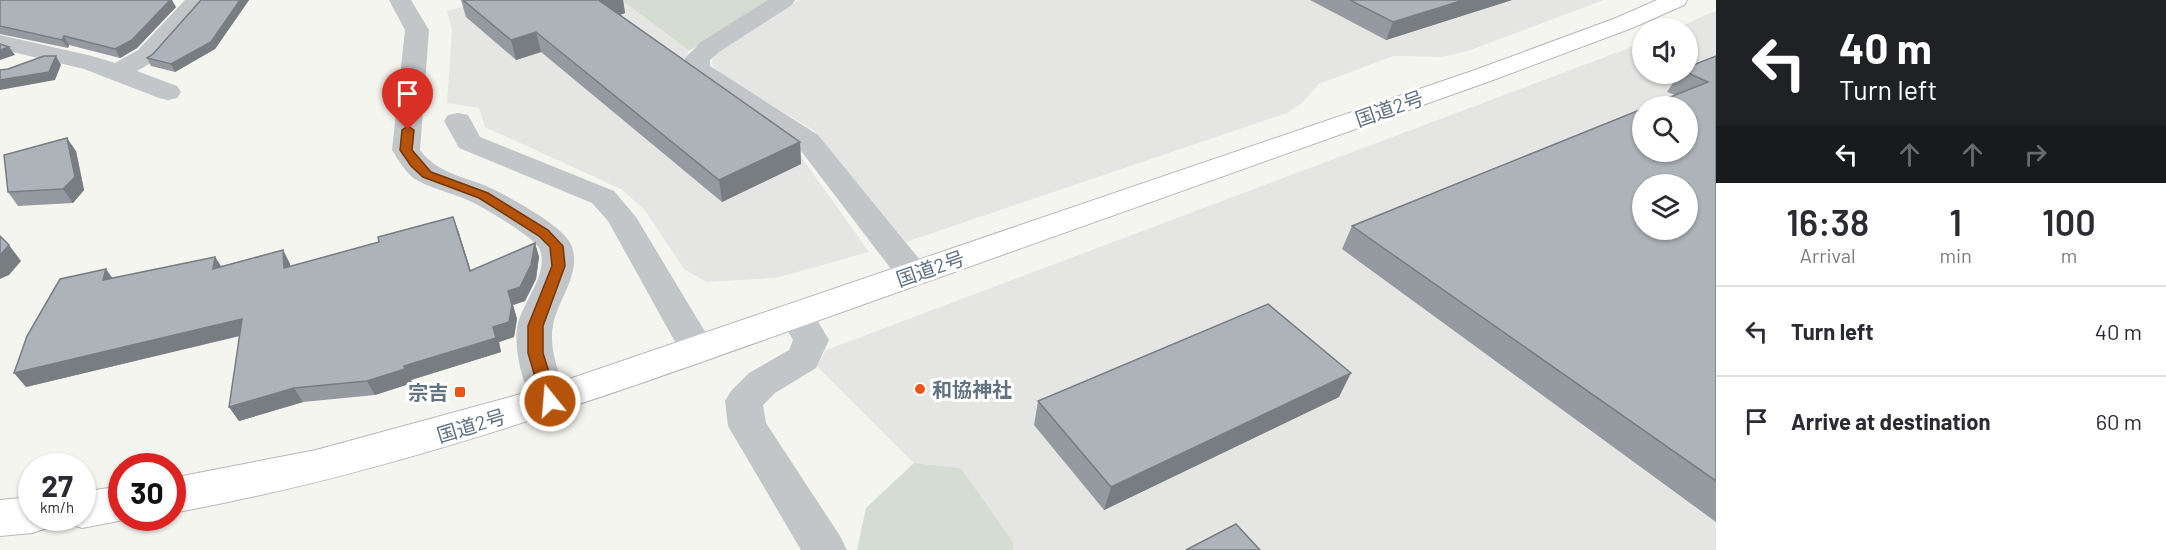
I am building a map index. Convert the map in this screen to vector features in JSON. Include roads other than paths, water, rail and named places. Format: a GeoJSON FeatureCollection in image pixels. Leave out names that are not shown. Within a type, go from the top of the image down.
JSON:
{"type":"FeatureCollection","features":[{"type":"Feature","properties":{"kind":"highway","name":"国道2号"},"geometry":{"type":"LineString","coordinates":[[186,493],[337,461],[445,434],[550,401],[1484,75],[1615,26],[1676,0]]}},
{"type":"Feature","properties":{"kind":"highway"},"geometry":{"type":"LineString","coordinates":[[0,518],[18,516]]}},
{"type":"Feature","properties":{"kind":"street"},"geometry":{"type":"LineString","coordinates":[[117,73],[147,56],[197,0]]}},
{"type":"Feature","properties":{"kind":"street"},"geometry":{"type":"LineString","coordinates":[[400,0],[414,17],[417,30],[406,150],[415,164],[427,174],[484,196],[543,233],[556,246],[558,266],[535,326],[535,353],[550,401]]}},
{"type":"Feature","properties":{"kind":"street"},"geometry":{"type":"LineString","coordinates":[[784,0],[710,47],[697,58],[698,68],[709,78],[808,141],[913,274]]}},
{"type":"Feature","properties":{"kind":"street"},"geometry":{"type":"LineString","coordinates":[[0,42],[92,63],[168,92]]}},
{"type":"Feature","properties":{"kind":"street"},"geometry":{"type":"LineString","coordinates":[[10,69],[48,53]]}},
{"type":"Feature","properties":{"kind":"street"},"geometry":{"type":"LineString","coordinates":[[458,121],[469,142],[603,197],[621,217],[697,349]]}},
{"type":"Feature","properties":{"kind":"street"},"geometry":{"type":"LineString","coordinates":[[796,314],[811,340],[803,359],[762,383],[744,401],[747,426],[825,550]]}},
{"type":"Feature","properties":{"kind":"place","name":"和協神社"},"geometry":{"type":"Point","coordinates":[920,389]}},
{"type":"Feature","properties":{"kind":"place","name":"宗吉"},"geometry":{"type":"Point","coordinates":[460,392]}}]}
